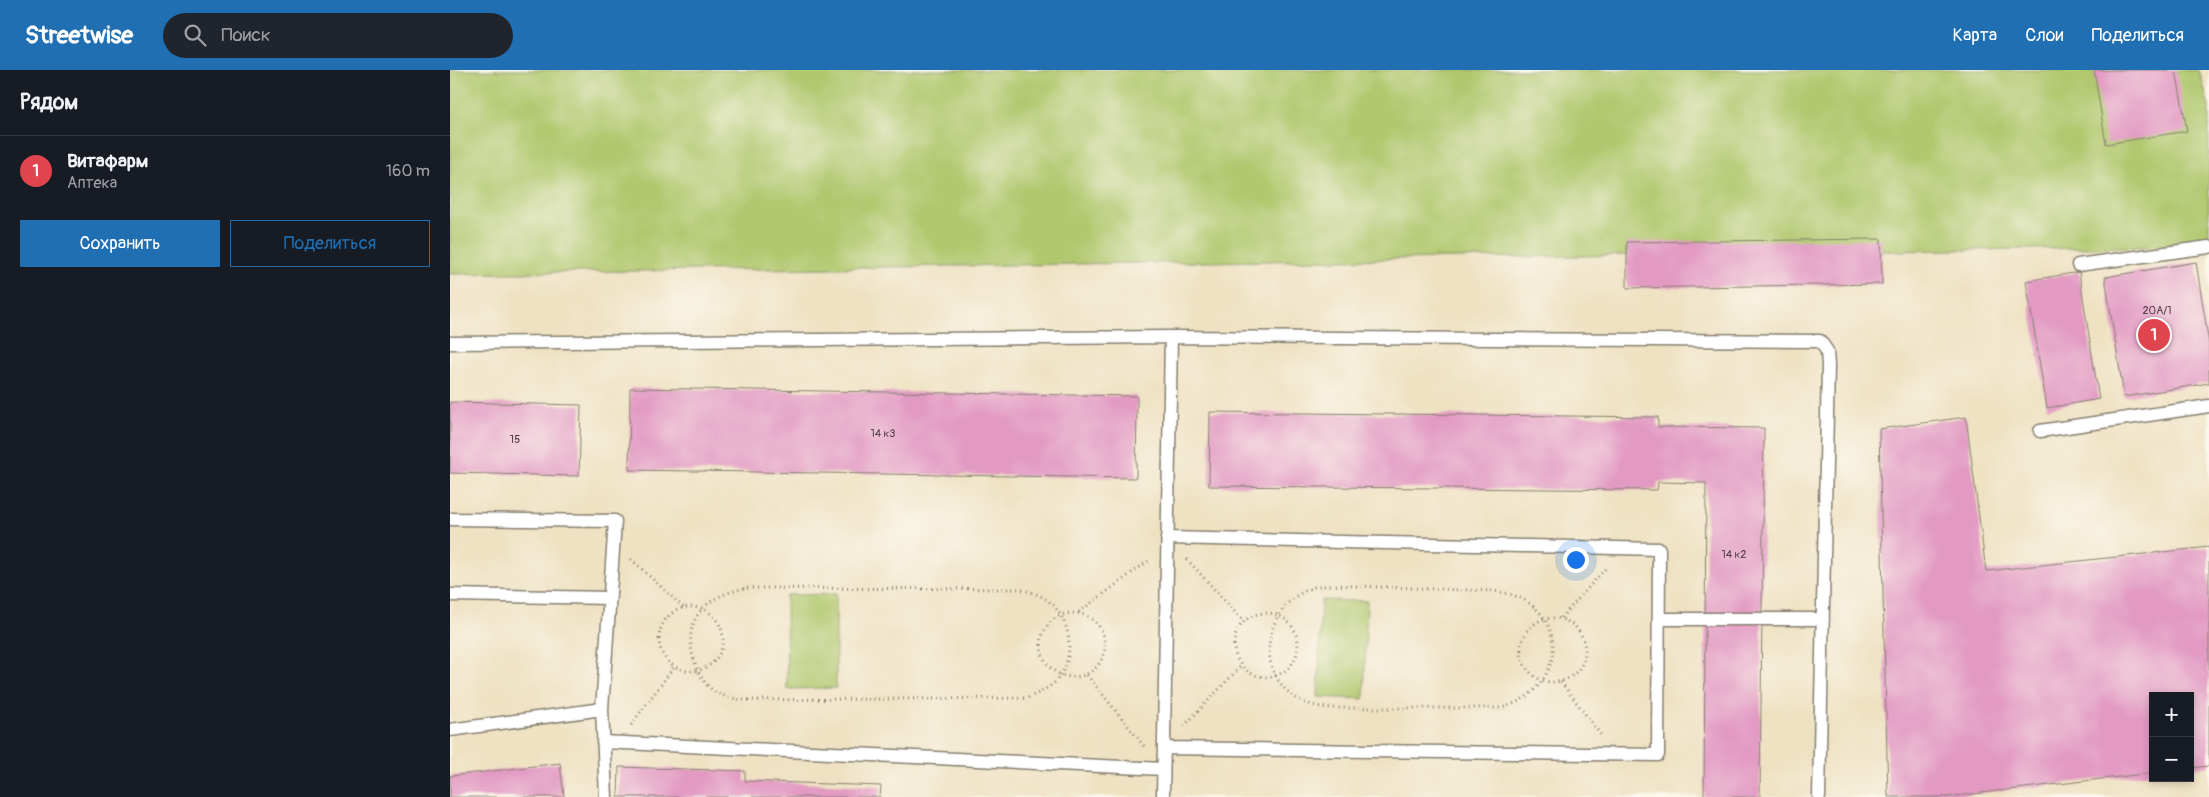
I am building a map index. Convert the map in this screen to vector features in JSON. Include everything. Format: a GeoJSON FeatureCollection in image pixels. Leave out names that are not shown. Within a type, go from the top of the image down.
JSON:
{"type":"FeatureCollection","features":[{"type":"Feature","properties":{"kind":"lane"},"geometry":{"type":"LineString","coordinates":[[2078,265],[2209,247]]}},
{"type":"Feature","properties":{"kind":"lane"},"geometry":{"type":"LineString","coordinates":[[1163,797],[1171,337]]}},
{"type":"Feature","properties":{"kind":"lane"},"geometry":{"type":"LineString","coordinates":[[450,343],[1171,337],[1820,341],[1827,351],[1828,366],[1819,797]]}},
{"type":"Feature","properties":{"kind":"lane"},"geometry":{"type":"LineString","coordinates":[[2040,431],[2209,406]]}},
{"type":"Feature","properties":{"kind":"lane"},"geometry":{"type":"LineString","coordinates":[[450,519],[615,522],[602,709],[606,797]]}},
{"type":"Feature","properties":{"kind":"lane"},"geometry":{"type":"LineString","coordinates":[[1164,748],[1658,755],[1659,549],[1167,543]]}},
{"type":"Feature","properties":{"kind":"lane"},"geometry":{"type":"LineString","coordinates":[[450,595],[609,598]]}},
{"type":"Feature","properties":{"kind":"lane"},"geometry":{"type":"LineString","coordinates":[[1659,619],[1823,619]]}},
{"type":"Feature","properties":{"kind":"lane"},"geometry":{"type":"LineString","coordinates":[[450,730],[602,709]]}},
{"type":"Feature","properties":{"kind":"lane"},"geometry":{"type":"LineString","coordinates":[[603,742],[1163,769]]}},
{"type":"Feature","properties":{"kind":"path"},"geometry":{"type":"LineString","coordinates":[[613,543],[684,608]]}},
{"type":"Feature","properties":{"kind":"path"},"geometry":{"type":"LineString","coordinates":[[1079,613],[1167,543],[1244,622]]}},
{"type":"Feature","properties":{"kind":"path"},"geometry":{"type":"LineString","coordinates":[[1562,618],[1623,548]]}},
{"type":"Feature","properties":{"kind":"path"},"geometry":{"type":"LineString","coordinates":[[1331,586],[1493,591],[1511,594],[1528,602],[1544,619],[1550,632],[1552,645],[1551,664],[1544,681],[1535,692],[1524,700],[1500,708],[1328,708],[1310,705],[1292,696],[1279,682],[1271,665],[1268,646],[1271,628],[1278,615],[1293,597],[1310,588],[1331,586]]}},
{"type":"Feature","properties":{"kind":"path"},"geometry":{"type":"LineString","coordinates":[[747,588],[1019,589],[1033,592],[1046,599],[1061,615],[1069,636],[1069,653],[1055,682],[1042,692],[1027,698],[741,700],[716,693],[705,683],[698,671],[689,646],[691,631],[702,609],[719,595],[747,588]]}},
{"type":"Feature","properties":{"kind":"path"},"geometry":{"type":"LineString","coordinates":[[684,608],[702,609],[716,620],[723,637],[722,646],[714,662],[698,671],[686,672],[674,667],[666,661],[658,644],[659,634],[667,617],[684,608]]}},
{"type":"Feature","properties":{"kind":"path"},"geometry":{"type":"LineString","coordinates":[[1079,613],[1088,616],[1101,628],[1106,645],[1100,663],[1087,674],[1078,677],[1060,675],[1047,664],[1041,649],[1044,632],[1054,619],[1061,615],[1079,613]]}},
{"type":"Feature","properties":{"kind":"path"},"geometry":{"type":"LineString","coordinates":[[1262,613],[1278,615],[1291,624],[1298,644],[1297,655],[1292,664],[1276,675],[1264,677],[1254,674],[1242,665],[1235,651],[1234,640],[1244,622],[1252,616],[1262,613]]}},
{"type":"Feature","properties":{"kind":"path"},"geometry":{"type":"LineString","coordinates":[[1562,618],[1572,623],[1580,631],[1585,641],[1586,652],[1584,662],[1578,671],[1561,682],[1544,681],[1532,675],[1522,657],[1521,646],[1524,636],[1530,627],[1544,619],[1562,618]]}},
{"type":"Feature","properties":{"kind":"path"},"geometry":{"type":"LineString","coordinates":[[1164,748],[1242,665]]}},
{"type":"Feature","properties":{"kind":"path"},"geometry":{"type":"LineString","coordinates":[[617,743],[674,667]]}},
{"type":"Feature","properties":{"kind":"path"},"geometry":{"type":"LineString","coordinates":[[1087,674],[1163,769]]}},
{"type":"Feature","properties":{"kind":"path"},"geometry":{"type":"LineString","coordinates":[[1561,682],[1616,754]]}},
{"type":"Feature","properties":{"kind":"green space"},"geometry":{"type":"Polygon","coordinates":[[[450,70],[2199,70],[2209,106],[2209,246],[450,274],[450,70]]]}},
{"type":"Feature","properties":{"kind":"green space"},"geometry":{"type":"Polygon","coordinates":[[[836,594],[836,688],[787,689],[786,595],[836,594]]]}},
{"type":"Feature","properties":{"kind":"green space"},"geometry":{"type":"Polygon","coordinates":[[[1321,600],[1367,601],[1364,699],[1318,697],[1321,600]]]}},
{"type":"Feature","properties":{"kind":"building"},"geometry":{"type":"Polygon","coordinates":[[[2094,70],[2176,70],[2187,131],[2106,144],[2094,70]]]}},
{"type":"Feature","properties":{"kind":"building"},"geometry":{"type":"Polygon","coordinates":[[[1881,239],[1882,284],[1627,288],[1627,242],[1881,239]]]}},
{"type":"Feature","properties":{"kind":"building"},"geometry":{"type":"Polygon","coordinates":[[[2196,262],[2209,344],[2209,383],[2124,397],[2105,277],[2196,262]]]}},
{"type":"Feature","properties":{"kind":"building"},"geometry":{"type":"Polygon","coordinates":[[[2079,272],[2099,399],[2047,408],[2026,281],[2079,272]]]}},
{"type":"Feature","properties":{"kind":"building"},"geometry":{"type":"Polygon","coordinates":[[[630,388],[1137,396],[1136,478],[629,470],[630,388]]]}},
{"type":"Feature","properties":{"kind":"building"},"geometry":{"type":"Polygon","coordinates":[[[450,402],[581,405],[579,476],[450,473],[450,402]]]}},
{"type":"Feature","properties":{"kind":"building"},"geometry":{"type":"Polygon","coordinates":[[[1210,412],[1658,417],[1658,427],[1764,428],[1760,797],[1704,797],[1706,483],[1658,482],[1657,490],[1209,486],[1210,412]]]}},
{"type":"Feature","properties":{"kind":"building"},"geometry":{"type":"Polygon","coordinates":[[[1966,417],[1986,571],[2209,547],[2209,766],[2194,768],[2194,692],[2149,692],[2149,773],[1947,797],[1888,797],[1879,429],[1966,417]]]}},
{"type":"Feature","properties":{"kind":"building"},"geometry":{"type":"Polygon","coordinates":[[[560,763],[564,797],[450,797],[450,776],[560,763]]]}},
{"type":"Feature","properties":{"kind":"building"},"geometry":{"type":"Polygon","coordinates":[[[619,767],[745,771],[745,781],[881,786],[880,797],[618,797],[619,767]]]}},
{"type":"Feature","properties":{"kind":"place","name":"Витафарм"},"geometry":{"type":"Point","coordinates":[2154,335]}}]}
